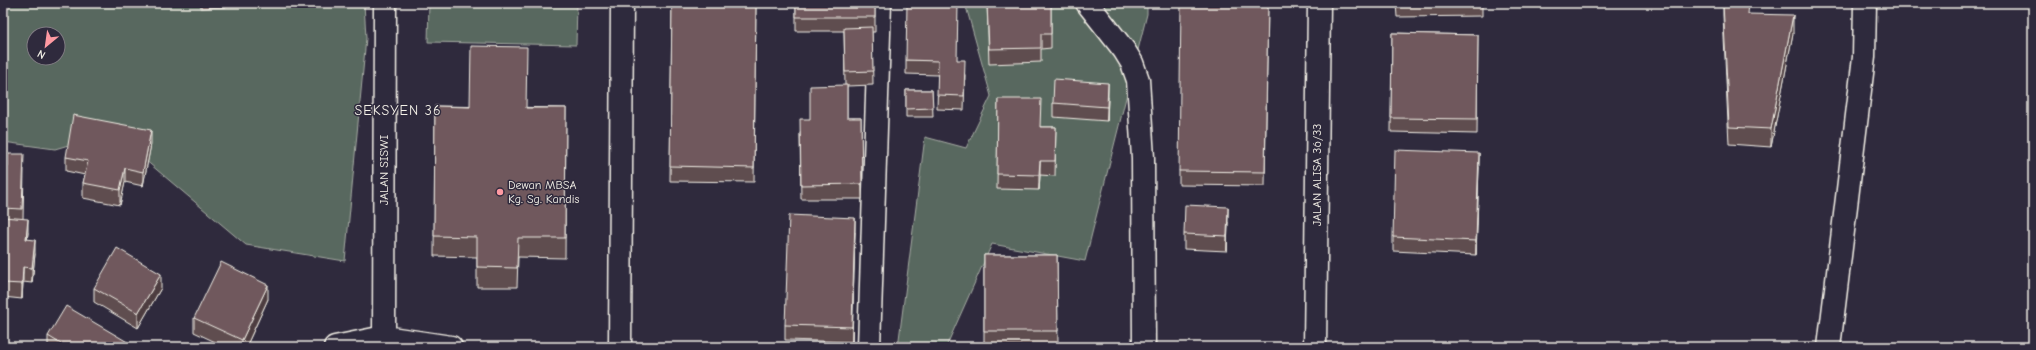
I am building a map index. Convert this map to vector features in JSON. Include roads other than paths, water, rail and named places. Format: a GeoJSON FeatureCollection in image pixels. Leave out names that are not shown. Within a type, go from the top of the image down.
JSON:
{"type":"FeatureCollection","features":[{"type":"Feature","properties":{"kind":"street","name":"JALAN SISWI"},"geometry":{"type":"LineString","coordinates":[[384,337],[385,3]]}},
{"type":"Feature","properties":{"kind":"street"},"geometry":{"type":"LineString","coordinates":[[620,347],[622,3]]}},
{"type":"Feature","properties":{"kind":"street"},"geometry":{"type":"LineString","coordinates":[[869,347],[880,3]]}},
{"type":"Feature","properties":{"kind":"street"},"geometry":{"type":"LineString","coordinates":[[1087,3],[1124,50],[1132,63],[1138,80],[1143,158],[1144,347]]}},
{"type":"Feature","properties":{"kind":"street","name":"JALAN ALISA 36/33"},"geometry":{"type":"LineString","coordinates":[[1316,347],[1318,3]]}},
{"type":"Feature","properties":{"kind":"street"},"geometry":{"type":"LineString","coordinates":[[1829,347],[1864,57],[1865,3]]}},
{"type":"Feature","properties":{"kind":"street"},"geometry":{"type":"LineString","coordinates":[[335,347],[384,337],[451,347]]}},
{"type":"Feature","properties":{"kind":"place","name":"Dewan MBSA Kg. Sg. Kandis"},"geometry":{"type":"Point","coordinates":[500,192]}},
{"type":"Feature","properties":{"kind":"district","name":"SEKSYEN 36"},"geometry":{"type":"Point","coordinates":[398,110]}}]}
